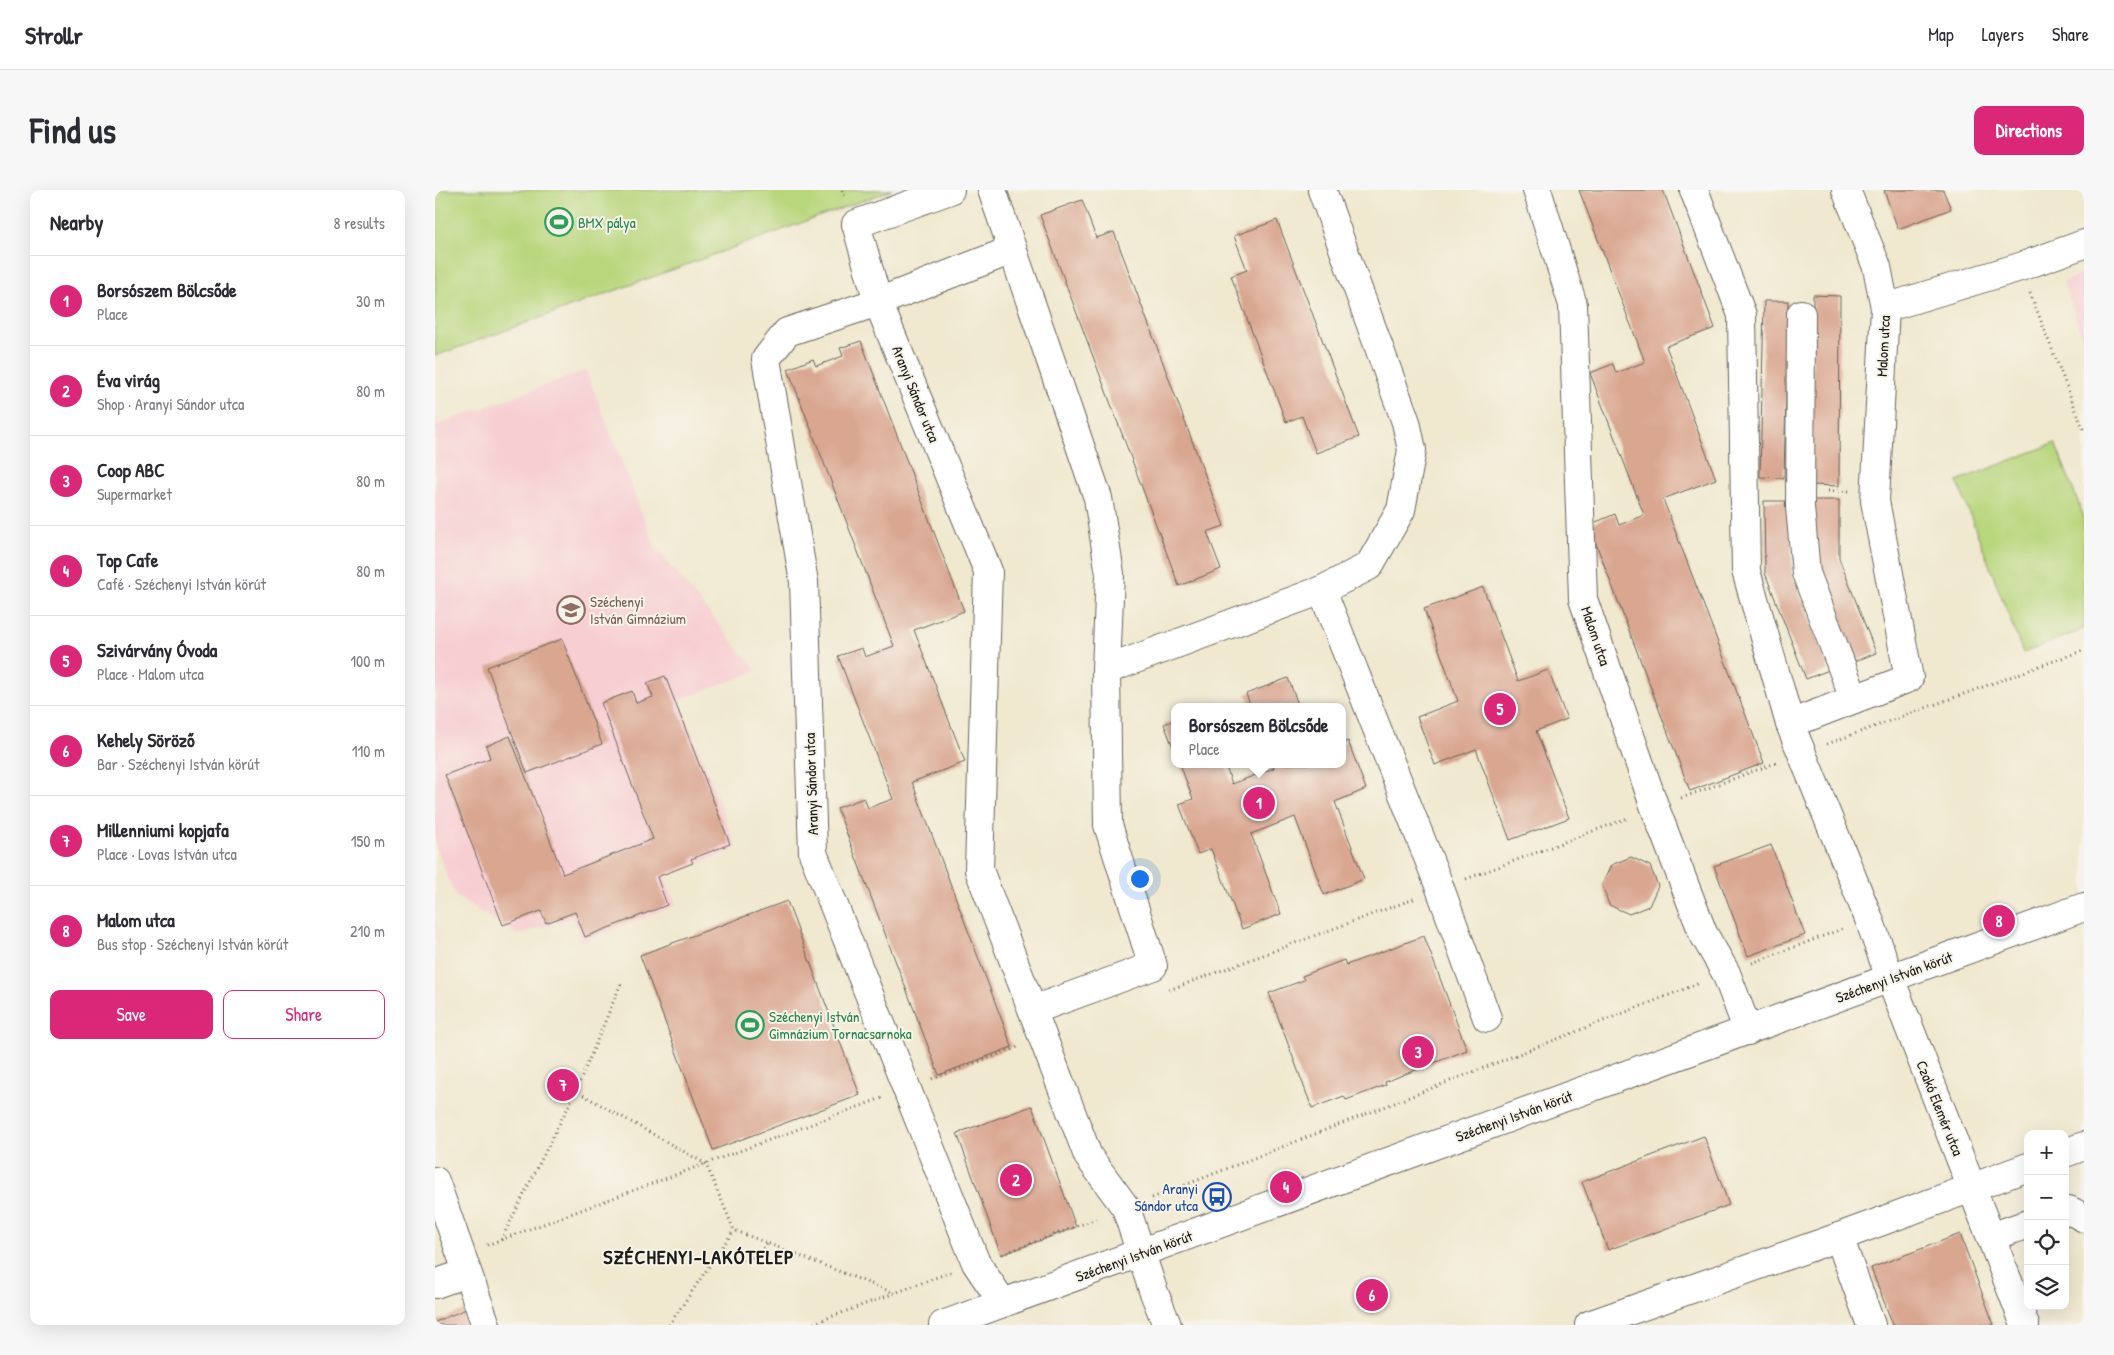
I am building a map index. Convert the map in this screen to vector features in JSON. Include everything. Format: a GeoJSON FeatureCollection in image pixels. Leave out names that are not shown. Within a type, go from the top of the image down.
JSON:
{"type":"FeatureCollection","features":[{"type":"Feature","properties":{"kind":"street","name":"Aranyi Sándor utca"},"geometry":{"type":"LineString","coordinates":[[950,190],[855,224],[878,302],[988,571],[979,870],[1088,1156],[1126,1208],[1153,1290],[1167,1325]]}},
{"type":"Feature","properties":{"kind":"street"},"geometry":{"type":"LineString","coordinates":[[992,190],[1098,498],[1110,574],[1106,670],[1108,826],[1153,966],[1033,1010]]}},
{"type":"Feature","properties":{"kind":"street"},"geometry":{"type":"LineString","coordinates":[[1106,670],[1322,590],[1369,566],[1401,510],[1411,450],[1406,422],[1322,190]]}},
{"type":"Feature","properties":{"kind":"street","name":"Malom utca"},"geometry":{"type":"LineString","coordinates":[[1537,190],[1573,305],[1583,600],[1655,808],[1703,933],[1726,973],[1748,1031]]}},
{"type":"Feature","properties":{"kind":"street"},"geometry":{"type":"LineString","coordinates":[[1693,190],[1742,315],[1746,571],[1790,724],[1869,919],[1890,978]]}},
{"type":"Feature","properties":{"kind":"street","name":"Malom utca"},"geometry":{"type":"LineString","coordinates":[[1790,724],[1909,678],[1875,501],[1885,308],[1877,267],[1846,190]]}},
{"type":"Feature","properties":{"kind":"street"},"geometry":{"type":"LineString","coordinates":[[1885,308],[2020,267],[2084,244]]}},
{"type":"Feature","properties":{"kind":"street","name":"Aranyi Sándor utca"},"geometry":{"type":"LineString","coordinates":[[1003,1303],[976,1263],[813,853],[805,582],[766,359],[787,332],[878,302],[1012,250]]}},
{"type":"Feature","properties":{"kind":"street"},"geometry":{"type":"LineString","coordinates":[[1801,314],[1800,507],[1806,573],[1854,699]]}},
{"type":"Feature","properties":{"kind":"street"},"geometry":{"type":"LineString","coordinates":[[1322,590],[1439,889],[1487,1018]]}},
{"type":"Feature","properties":{"kind":"street","name":"Széchenyi István körút"},"geometry":{"type":"LineString","coordinates":[[943,1325],[2084,907]]}},
{"type":"Feature","properties":{"kind":"street","name":"Czakó Elemér utca"},"geometry":{"type":"LineString","coordinates":[[1890,978],[2025,1325]]}},
{"type":"Feature","properties":{"kind":"street"},"geometry":{"type":"LineString","coordinates":[[2069,1152],[2084,1146]]}},
{"type":"Feature","properties":{"kind":"street"},"geometry":{"type":"LineString","coordinates":[[1589,1325],[1839,1237],[2024,1169]]}},
{"type":"Feature","properties":{"kind":"street"},"geometry":{"type":"LineString","coordinates":[[435,1181],[486,1325]]}},
{"type":"Feature","properties":{"kind":"street"},"geometry":{"type":"LineString","coordinates":[[2069,1210],[2084,1218]]}},
{"type":"Feature","properties":{"kind":"street"},"geometry":{"type":"LineString","coordinates":[[1991,1237],[2024,1225]]}},
{"type":"Feature","properties":{"kind":"street"},"geometry":{"type":"LineString","coordinates":[[1839,1237],[1871,1325]]}},
{"type":"Feature","properties":{"kind":"street"},"geometry":{"type":"LineString","coordinates":[[435,1284],[463,1263]]}},
{"type":"Feature","properties":{"kind":"path"},"geometry":{"type":"LineString","coordinates":[[2020,267],[2084,431]]}},
{"type":"Feature","properties":{"kind":"path"},"geometry":{"type":"LineString","coordinates":[[1163,992],[2084,650]]}},
{"type":"Feature","properties":{"kind":"path"},"geometry":{"type":"LineString","coordinates":[[809,1325],[1126,1208],[1726,973],[1869,919]]}},
{"type":"Feature","properties":{"kind":"path"},"geometry":{"type":"LineString","coordinates":[[501,1240],[576,1091],[622,981]]}},
{"type":"Feature","properties":{"kind":"path"},"geometry":{"type":"LineString","coordinates":[[463,1263],[501,1240],[1043,1037]]}},
{"type":"Feature","properties":{"kind":"path"},"geometry":{"type":"LineString","coordinates":[[576,1091],[706,1164],[734,1230],[895,1293]]}},
{"type":"Feature","properties":{"kind":"path"},"geometry":{"type":"LineString","coordinates":[[669,1325],[734,1230]]}},
{"type":"Feature","properties":{"kind":"path"},"geometry":{"type":"LineString","coordinates":[[717,1254],[739,1261],[759,1254],[767,1243]]}},
{"type":"Feature","properties":{"kind":"shaded area"},"geometry":{"type":"Polygon","coordinates":[[[2084,273],[2084,342],[2063,282],[2084,273]]]}},
{"type":"Feature","properties":{"kind":"shaded area","name":"Széchenyi István Gimnázium"},"geometry":{"type":"Polygon","coordinates":[[[586,370],[656,549],[757,671],[679,700],[737,848],[665,877],[676,905],[582,942],[573,917],[518,935],[455,896],[435,845],[435,426],[586,370]]]}},
{"type":"Feature","properties":{"kind":"green space"},"geometry":{"type":"Polygon","coordinates":[[[435,190],[892,190],[435,356],[435,190]]]}},
{"type":"Feature","properties":{"kind":"green space"},"geometry":{"type":"Polygon","coordinates":[[[2055,443],[2084,517],[2084,629],[2023,653],[1957,481],[2055,443]]]}},
{"type":"Feature","properties":{"kind":"building"},"geometry":{"type":"Polygon","coordinates":[[[1579,190],[1663,190],[1715,328],[1666,346],[1716,479],[1663,499],[1764,763],[1690,791],[1589,525],[1615,514],[1619,525],[1644,515],[1590,373],[1613,364],[1616,373],[1645,362],[1579,190]]]}},
{"type":"Feature","properties":{"kind":"building"},"geometry":{"type":"Polygon","coordinates":[[[1884,190],[1943,190],[1951,209],[1898,229],[1884,190]]]}},
{"type":"Feature","properties":{"kind":"building"},"geometry":{"type":"Polygon","coordinates":[[[1082,200],[1096,238],[1114,232],[1224,526],[1207,532],[1221,569],[1179,586],[1040,215],[1082,200]]]}},
{"type":"Feature","properties":{"kind":"building"},"geometry":{"type":"Polygon","coordinates":[[[1277,220],[1359,437],[1316,453],[1302,416],[1286,422],[1231,276],[1247,270],[1234,236],[1277,220]]]}},
{"type":"Feature","properties":{"kind":"building"},"geometry":{"type":"Polygon","coordinates":[[[1813,295],[1840,296],[1839,486],[1811,485],[1813,295]]]}},
{"type":"Feature","properties":{"kind":"building"},"geometry":{"type":"Polygon","coordinates":[[[1764,301],[1788,301],[1784,478],[1760,477],[1764,301]]]}},
{"type":"Feature","properties":{"kind":"building"},"geometry":{"type":"Polygon","coordinates":[[[861,341],[964,611],[914,630],[965,762],[912,782],[1012,1047],[939,1075],[837,808],[864,798],[868,808],[893,799],[838,656],[862,648],[865,657],[894,646],[788,369],[813,359],[816,366],[843,356],[840,348],[861,341]]]}},
{"type":"Feature","properties":{"kind":"building"},"geometry":{"type":"Polygon","coordinates":[[[1814,500],[1839,500],[1839,558],[1876,653],[1853,662],[1815,567],[1814,500]]]}},
{"type":"Feature","properties":{"kind":"building"},"geometry":{"type":"Polygon","coordinates":[[[1764,501],[1791,501],[1792,574],[1829,670],[1806,679],[1765,573],[1764,501]]]}},
{"type":"Feature","properties":{"kind":"building"},"geometry":{"type":"Polygon","coordinates":[[[1483,587],[1518,681],[1548,670],[1567,719],[1536,731],[1569,818],[1510,840],[1476,749],[1435,765],[1417,717],[1458,701],[1424,609],[1483,587]]]}},
{"type":"Feature","properties":{"kind":"building"},"geometry":{"type":"Polygon","coordinates":[[[562,639],[602,744],[527,773],[487,667],[562,639]]]}},
{"type":"Feature","properties":{"kind":"building"},"geometry":{"type":"Polygon","coordinates":[[[665,676],[730,844],[691,859],[693,863],[657,877],[667,905],[585,937],[575,912],[546,923],[541,911],[503,925],[445,775],[490,758],[486,746],[510,736],[563,874],[653,839],[601,703],[632,691],[636,703],[653,697],[647,683],[665,676]]]}},
{"type":"Feature","properties":{"kind":"building"},"geometry":{"type":"Polygon","coordinates":[[[1288,678],[1297,703],[1249,703],[1246,694],[1288,678]]]}},
{"type":"Feature","properties":{"kind":"building"},"geometry":{"type":"Polygon","coordinates":[[[1171,721],[1171,742],[1164,724],[1171,721]]]}},
{"type":"Feature","properties":{"kind":"building"},"geometry":{"type":"Polygon","coordinates":[[[1348,741],[1366,789],[1335,802],[1364,879],[1324,895],[1295,817],[1251,834],[1281,914],[1242,929],[1211,849],[1198,854],[1179,804],[1193,799],[1181,768],[1226,768],[1232,784],[1274,768],[1346,768],[1346,742],[1348,741]]]}},
{"type":"Feature","properties":{"kind":"building"},"geometry":{"type":"Polygon","coordinates":[[[1771,845],[1805,935],[1748,956],[1714,866],[1771,845]]]}},
{"type":"Feature","properties":{"kind":"building"},"geometry":{"type":"Polygon","coordinates":[[[1631,857],[1650,866],[1658,886],[1649,906],[1629,914],[1609,905],[1602,885],[1611,865],[1631,857]]]}},
{"type":"Feature","properties":{"kind":"building","name":"Széchenyi István Gimnázium Tornacsarnoka"},"geometry":{"type":"Polygon","coordinates":[[[787,901],[860,1095],[713,1150],[640,955],[787,901]]]}},
{"type":"Feature","properties":{"kind":"building"},"geometry":{"type":"Polygon","coordinates":[[[1424,936],[1467,1050],[1385,1082],[1386,1085],[1346,1100],[1344,1096],[1312,1108],[1269,993],[1304,980],[1302,976],[1344,960],[1346,965],[1424,936]]]}},
{"type":"Feature","properties":{"kind":"building"},"geometry":{"type":"Polygon","coordinates":[[[1032,1106],[1076,1227],[1001,1255],[957,1133],[1032,1106]]]}},
{"type":"Feature","properties":{"kind":"building"},"geometry":{"type":"Polygon","coordinates":[[[1704,1136],[1729,1205],[1608,1250],[1582,1182],[1704,1136]]]}},
{"type":"Feature","properties":{"kind":"building"},"geometry":{"type":"Polygon","coordinates":[[[1960,1234],[1994,1325],[1893,1325],[1871,1268],[1960,1234]]]}},
{"type":"Feature","properties":{"kind":"building"},"geometry":{"type":"Polygon","coordinates":[[[466,1309],[473,1325],[435,1325],[435,1322],[466,1309]]]}},
{"type":"Feature","properties":{"kind":"place","name":"BMX pálya"},"geometry":{"type":"Point","coordinates":[559,222]}},
{"type":"Feature","properties":{"kind":"place","name":"Széchenyi István Gimnázium"},"geometry":{"type":"Point","coordinates":[571,610]}},
{"type":"Feature","properties":{"kind":"place","name":"Szivárvány Óvoda"},"geometry":{"type":"Point","coordinates":[1500,709]}},
{"type":"Feature","properties":{"kind":"place","name":"Borsószem Bölcsőde"},"geometry":{"type":"Point","coordinates":[1259,803]}},
{"type":"Feature","properties":{"kind":"place","name":"Malom utca"},"geometry":{"type":"Point","coordinates":[1999,921]}},
{"type":"Feature","properties":{"kind":"place","name":"Széchenyi István Gimnázium Tornacsarnoka"},"geometry":{"type":"Point","coordinates":[750,1025]}},
{"type":"Feature","properties":{"kind":"place","name":"Coop ABC"},"geometry":{"type":"Point","coordinates":[1418,1052]}},
{"type":"Feature","properties":{"kind":"place","name":"Millenniumi kopjafa"},"geometry":{"type":"Point","coordinates":[563,1085]}},
{"type":"Feature","properties":{"kind":"place","name":"Éva virág"},"geometry":{"type":"Point","coordinates":[1016,1180]}},
{"type":"Feature","properties":{"kind":"place","name":"Top Cafe"},"geometry":{"type":"Point","coordinates":[1286,1187]}},
{"type":"Feature","properties":{"kind":"place","name":"Aranyi Sándor utca"},"geometry":{"type":"Point","coordinates":[1217,1197]}},
{"type":"Feature","properties":{"kind":"place","name":"Kehely Söröző"},"geometry":{"type":"Point","coordinates":[1372,1295]}},
{"type":"Feature","properties":{"kind":"district","name":"SZÉCHENYI-LAKÓTELEP"},"geometry":{"type":"Point","coordinates":[699,1256]}}]}
